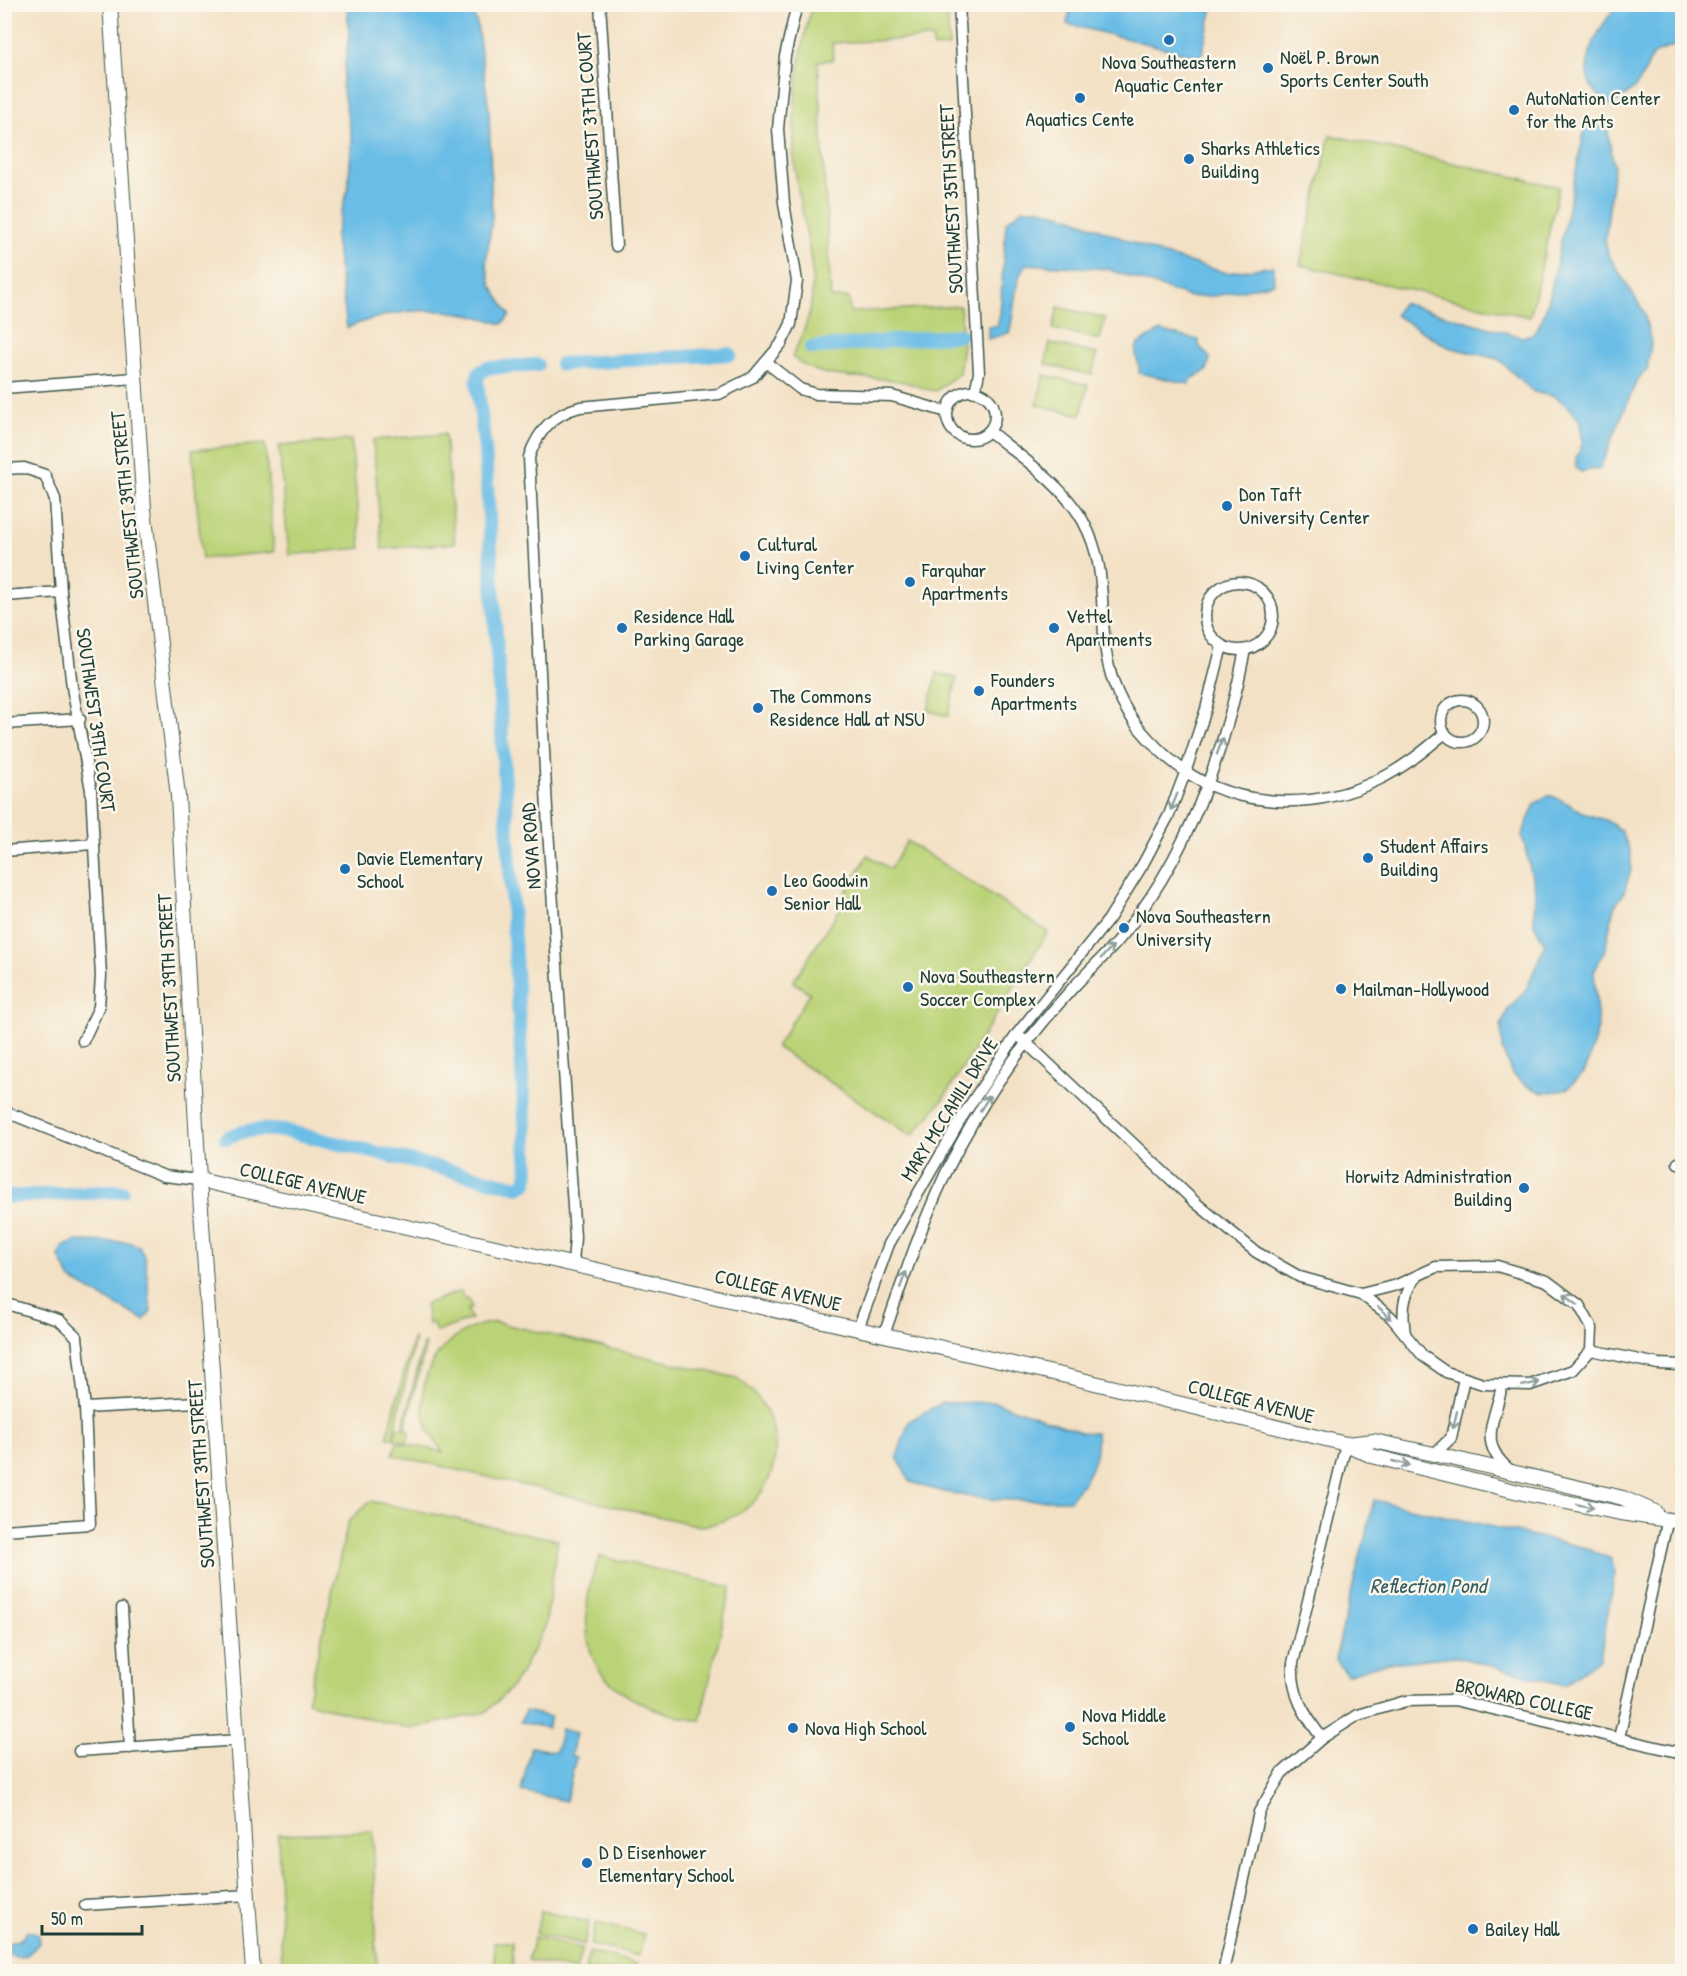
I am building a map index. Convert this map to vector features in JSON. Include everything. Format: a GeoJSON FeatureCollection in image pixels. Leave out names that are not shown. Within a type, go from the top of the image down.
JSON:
{"type":"FeatureCollection","features":[{"type":"Feature","properties":{"kind":"street","name":"SOUTHWEST 39TH STREET"},"geometry":{"type":"LineString","coordinates":[[110,4],[144,509],[178,796],[199,1180],[253,1971]]}},
{"type":"Feature","properties":{"kind":"street","name":"SOUTHWEST 37TH COURT"},"geometry":{"type":"LineString","coordinates":[[600,4],[616,246]]}},
{"type":"Feature","properties":{"kind":"street"},"geometry":{"type":"LineString","coordinates":[[797,4],[785,56],[778,129],[784,203],[796,261],[796,304],[791,324],[767,363],[800,389],[816,394],[892,396],[947,412]]}},
{"type":"Feature","properties":{"kind":"street","name":"SOUTHWEST 35TH STREET"},"geometry":{"type":"LineString","coordinates":[[959,4],[979,373],[975,392]]}},
{"type":"Feature","properties":{"kind":"street","name":"NOVA ROAD"},"geometry":{"type":"LineString","coordinates":[[573,1264],[575,1237],[547,823],[528,469],[532,447],[542,429],[562,413],[580,407],[718,394],[745,382],[767,363]]}},
{"type":"Feature","properties":{"kind":"street"},"geometry":{"type":"LineString","coordinates":[[4,387],[135,378]]}},
{"type":"Feature","properties":{"kind":"street"},"geometry":{"type":"LineString","coordinates":[[968,392],[975,392],[989,400],[995,416],[989,431],[976,439],[961,437],[950,427],[947,412],[954,398],[968,392]]}},
{"type":"Feature","properties":{"kind":"street"},"geometry":{"type":"LineString","coordinates":[[989,431],[1050,482],[1076,509],[1084,523],[1102,571],[1104,642],[1117,693],[1136,725],[1185,773],[1207,784],[1269,801],[1316,799],[1378,780],[1406,763],[1445,733]]}},
{"type":"Feature","properties":{"kind":"street","name":"SOUTHWEST 39TH COURT"},"geometry":{"type":"LineString","coordinates":[[4,470],[24,468],[45,475],[55,499],[60,592],[72,687],[92,790],[93,844],[101,941],[99,1007],[83,1041]]}},
{"type":"Feature","properties":{"kind":"street"},"geometry":{"type":"LineString","coordinates":[[1244,583],[1254,586],[1269,601],[1272,621],[1263,640],[1245,650],[1221,646],[1208,630],[1205,610],[1209,600],[1224,586],[1244,583]]}},
{"type":"Feature","properties":{"kind":"street"},"geometry":{"type":"LineString","coordinates":[[4,596],[60,592]]}},
{"type":"Feature","properties":{"kind":"street","name":"MARY MCCAHILL DRIVE"},"geometry":{"type":"LineString","coordinates":[[858,1329],[889,1244],[995,1063],[1109,919],[1143,864],[1169,815],[1185,773],[1206,709],[1221,646]]}},
{"type":"Feature","properties":{"kind":"street","name":"MARY MCCAHILL DRIVE"},"geometry":{"type":"LineString","coordinates":[[884,1335],[923,1224],[946,1171],[973,1121],[1026,1042],[1117,942],[1143,906],[1180,844],[1207,784],[1225,732],[1245,650]]}},
{"type":"Feature","properties":{"kind":"street"},"geometry":{"type":"LineString","coordinates":[[1459,699],[1473,702],[1479,707],[1483,720],[1479,733],[1475,737],[1462,742],[1456,741],[1445,733],[1441,719],[1447,706],[1459,699]]}},
{"type":"Feature","properties":{"kind":"street"},"geometry":{"type":"LineString","coordinates":[[4,724],[80,719]]}},
{"type":"Feature","properties":{"kind":"street"},"geometry":{"type":"LineString","coordinates":[[4,851],[93,844]]}},
{"type":"Feature","properties":{"kind":"street"},"geometry":{"type":"LineString","coordinates":[[1017,1034],[1196,1203],[1256,1252],[1300,1277],[1361,1294],[1391,1317],[1431,1363],[1464,1378],[1502,1386],[1530,1385],[1573,1370],[1592,1350],[1592,1328],[1579,1305],[1547,1281],[1497,1266],[1436,1267],[1416,1278],[1361,1294]]}},
{"type":"Feature","properties":{"kind":"street"},"geometry":{"type":"LineString","coordinates":[[4,1111],[164,1176],[199,1180]]}},
{"type":"Feature","properties":{"kind":"street","name":"COLLEGE AVENUE"},"geometry":{"type":"LineString","coordinates":[[199,1180],[858,1329],[1346,1444],[1372,1456],[1516,1491],[1620,1513],[1668,1518],[1683,1522]]}},
{"type":"Feature","properties":{"kind":"street"},"geometry":{"type":"LineString","coordinates":[[905,1214],[923,1224]]}},
{"type":"Feature","properties":{"kind":"street"},"geometry":{"type":"LineString","coordinates":[[1406,1335],[1403,1307],[1409,1287],[1416,1278]]}},
{"type":"Feature","properties":{"kind":"street"},"geometry":{"type":"LineString","coordinates":[[4,1303],[59,1320],[77,1336],[85,1408],[90,1524],[4,1530]]}},
{"type":"Feature","properties":{"kind":"street"},"geometry":{"type":"LineString","coordinates":[[1592,1350],[1658,1364],[1683,1365]]}},
{"type":"Feature","properties":{"kind":"street"},"geometry":{"type":"LineString","coordinates":[[1434,1454],[1451,1438],[1464,1378]]}},
{"type":"Feature","properties":{"kind":"street"},"geometry":{"type":"LineString","coordinates":[[1502,1386],[1490,1443],[1497,1460],[1514,1473]]}},
{"type":"Feature","properties":{"kind":"street"},"geometry":{"type":"LineString","coordinates":[[85,1408],[197,1402],[215,1408]]}},
{"type":"Feature","properties":{"kind":"street","name":"COLLEGE AVENUE"},"geometry":{"type":"LineString","coordinates":[[1346,1444],[1374,1441],[1434,1454],[1623,1498],[1668,1518]]}},
{"type":"Feature","properties":{"kind":"street"},"geometry":{"type":"LineString","coordinates":[[1322,1738],[1298,1702],[1293,1690],[1293,1663],[1346,1444]]}},
{"type":"Feature","properties":{"kind":"street"},"geometry":{"type":"LineString","coordinates":[[1618,1738],[1668,1518]]}},
{"type":"Feature","properties":{"kind":"street"},"geometry":{"type":"LineString","coordinates":[[122,1608],[130,1748]]}},
{"type":"Feature","properties":{"kind":"street","name":"BROWARD COLLEGE"},"geometry":{"type":"LineString","coordinates":[[1223,1971],[1259,1812],[1282,1773],[1322,1738],[1358,1715],[1373,1709],[1429,1699],[1462,1701],[1683,1753]]}},
{"type":"Feature","properties":{"kind":"street"},"geometry":{"type":"LineString","coordinates":[[79,1751],[239,1740]]}},
{"type":"Feature","properties":{"kind":"street"},"geometry":{"type":"LineString","coordinates":[[85,1905],[249,1895]]}},
{"type":"Feature","properties":{"kind":"green space"},"geometry":{"type":"Polygon","coordinates":[[[812,5],[947,5],[949,47],[933,48],[932,38],[832,43],[833,60],[818,61],[831,298],[849,298],[850,312],[960,306],[963,344],[959,373],[936,391],[890,379],[832,375],[805,366],[792,357],[807,322],[812,291],[810,252],[794,155],[794,117],[797,79],[812,5]]]}},
{"type":"Feature","properties":{"kind":"green space"},"geometry":{"type":"Polygon","coordinates":[[[1330,135],[1559,187],[1530,317],[1300,265],[1330,135]]]}},
{"type":"Feature","properties":{"kind":"green space"},"geometry":{"type":"Polygon","coordinates":[[[1058,307],[1105,318],[1100,340],[1053,329],[1058,307]]]}},
{"type":"Feature","properties":{"kind":"green space"},"geometry":{"type":"Polygon","coordinates":[[[1050,343],[1097,354],[1092,375],[1045,364],[1050,343]]]}},
{"type":"Feature","properties":{"kind":"green space"},"geometry":{"type":"Polygon","coordinates":[[[1044,375],[1088,385],[1081,415],[1037,405],[1044,375]]]}},
{"type":"Feature","properties":{"kind":"green space"},"geometry":{"type":"Polygon","coordinates":[[[445,434],[455,543],[382,549],[373,440],[445,434]]]}},
{"type":"Feature","properties":{"kind":"green space"},"geometry":{"type":"Polygon","coordinates":[[[351,440],[361,548],[289,555],[279,446],[351,440]]]}},
{"type":"Feature","properties":{"kind":"green space"},"geometry":{"type":"Polygon","coordinates":[[[265,444],[274,552],[202,559],[192,450],[265,444]]]}},
{"type":"Feature","properties":{"kind":"green space"},"geometry":{"type":"Polygon","coordinates":[[[937,673],[957,678],[948,716],[928,711],[937,673]]]}},
{"type":"Feature","properties":{"kind":"green space","name":"Nova Southeastern Soccer Complex"},"geometry":{"type":"Polygon","coordinates":[[[907,841],[1048,932],[943,1099],[912,1136],[776,1047],[810,993],[793,982],[848,896],[845,893],[868,855],[890,869],[907,841]]]}},
{"type":"Feature","properties":{"kind":"green space"},"geometry":{"type":"Polygon","coordinates":[[[461,1291],[464,1300],[468,1298],[472,1308],[467,1310],[471,1319],[436,1332],[433,1323],[428,1324],[425,1304],[461,1291]]]}},
{"type":"Feature","properties":{"kind":"green space"},"geometry":{"type":"Polygon","coordinates":[[[495,1322],[737,1378],[757,1397],[770,1419],[775,1443],[773,1466],[765,1487],[749,1506],[728,1519],[700,1526],[393,1455],[397,1442],[443,1452],[429,1431],[423,1409],[423,1391],[427,1374],[435,1358],[460,1334],[476,1326],[495,1322]]]}},
{"type":"Feature","properties":{"kind":"green space"},"geometry":{"type":"Polygon","coordinates":[[[413,1338],[415,1339],[393,1438],[387,1437],[413,1338]]]}},
{"type":"Feature","properties":{"kind":"green space"},"geometry":{"type":"Polygon","coordinates":[[[423,1344],[426,1344],[405,1429],[410,1430],[407,1442],[394,1439],[397,1427],[403,1428],[423,1344]]]}},
{"type":"Feature","properties":{"kind":"green space"},"geometry":{"type":"Polygon","coordinates":[[[370,1501],[558,1540],[545,1627],[521,1673],[509,1690],[486,1712],[410,1729],[307,1702],[348,1522],[370,1501]]]}},
{"type":"Feature","properties":{"kind":"green space"},"geometry":{"type":"Polygon","coordinates":[[[600,1556],[731,1587],[700,1721],[661,1711],[636,1701],[613,1685],[596,1664],[590,1649],[587,1617],[591,1584],[600,1556]]]}},
{"type":"Feature","properties":{"kind":"green space"},"geometry":{"type":"Polygon","coordinates":[[[373,1831],[377,1971],[282,1971],[278,1834],[373,1831]]]}},
{"type":"Feature","properties":{"kind":"green space"},"geometry":{"type":"Polygon","coordinates":[[[541,1911],[589,1922],[584,1944],[536,1934],[541,1911]]]}},
{"type":"Feature","properties":{"kind":"green space"},"geometry":{"type":"Polygon","coordinates":[[[596,1923],[644,1934],[639,1956],[591,1945],[596,1923]]]}},
{"type":"Feature","properties":{"kind":"green space"},"geometry":{"type":"Polygon","coordinates":[[[534,1937],[582,1948],[576,1971],[528,1960],[534,1937]]]}},
{"type":"Feature","properties":{"kind":"green space"},"geometry":{"type":"Polygon","coordinates":[[[494,1942],[512,1942],[513,1971],[495,1971],[494,1942]]]}},
{"type":"Feature","properties":{"kind":"green space"},"geometry":{"type":"Polygon","coordinates":[[[589,1952],[637,1964],[635,1971],[585,1971],[589,1952]]]}},
{"type":"Feature","properties":{"kind":"water"},"geometry":{"type":"Polygon","coordinates":[[[347,5],[470,5],[477,24],[489,110],[492,219],[486,263],[491,285],[510,315],[502,324],[463,314],[424,311],[385,315],[347,328],[335,237],[348,188],[352,139],[342,86],[349,35],[347,5]]]}},
{"type":"Feature","properties":{"kind":"water","name":"Nova Southeastern Aquatic Center"},"geometry":{"type":"Polygon","coordinates":[[[1071,5],[1185,5],[1212,11],[1201,57],[1067,24],[1071,5]]]}},
{"type":"Feature","properties":{"kind":"water"},"geometry":{"type":"Polygon","coordinates":[[[1620,5],[1682,10],[1682,43],[1653,54],[1633,90],[1610,105],[1593,89],[1589,79],[1589,56],[1599,32],[1620,5]]]}},
{"type":"Feature","properties":{"kind":"water"},"geometry":{"type":"Polygon","coordinates":[[[1586,123],[1607,128],[1614,166],[1605,242],[1609,256],[1644,312],[1651,343],[1647,370],[1637,380],[1600,468],[1581,472],[1576,467],[1576,459],[1583,442],[1579,420],[1556,397],[1534,392],[1498,359],[1448,347],[1395,315],[1402,303],[1522,337],[1533,334],[1542,320],[1550,295],[1586,123]]]}},
{"type":"Feature","properties":{"kind":"water"},"geometry":{"type":"Polygon","coordinates":[[[1023,209],[1041,209],[1072,218],[1161,254],[1227,273],[1273,266],[1274,283],[1215,296],[1190,297],[1107,269],[1027,264],[1017,285],[1009,333],[988,339],[988,326],[997,326],[1000,314],[1006,222],[1023,209]]]}},
{"type":"Feature","properties":{"kind":"water"},"geometry":{"type":"Polygon","coordinates":[[[1160,331],[1199,340],[1199,346],[1210,358],[1207,371],[1191,379],[1189,384],[1139,373],[1136,356],[1138,344],[1160,331]]]}},
{"type":"Feature","properties":{"kind":"water"},"geometry":{"type":"Polygon","coordinates":[[[1548,795],[1589,815],[1606,820],[1621,830],[1631,854],[1631,870],[1623,895],[1614,907],[1605,950],[1594,972],[1598,1028],[1588,1063],[1584,1073],[1565,1090],[1542,1093],[1526,1085],[1512,1074],[1502,1049],[1501,1026],[1508,1009],[1526,990],[1545,944],[1534,924],[1535,889],[1522,835],[1535,804],[1548,795]]]}},
{"type":"Feature","properties":{"kind":"water"},"geometry":{"type":"Polygon","coordinates":[[[77,1241],[129,1242],[139,1246],[145,1258],[151,1311],[144,1320],[71,1280],[59,1257],[62,1247],[77,1241]]]}},
{"type":"Feature","properties":{"kind":"water"},"geometry":{"type":"Polygon","coordinates":[[[995,1402],[1081,1432],[1096,1433],[1094,1461],[1082,1484],[1070,1500],[1008,1500],[970,1497],[910,1482],[897,1457],[909,1421],[941,1403],[995,1402]]]}},
{"type":"Feature","properties":{"kind":"water","name":"Reflection Pond"},"geometry":{"type":"Polygon","coordinates":[[[1374,1500],[1586,1548],[1611,1559],[1615,1572],[1600,1658],[1564,1685],[1454,1656],[1382,1664],[1347,1675],[1335,1659],[1374,1500]]]}},
{"type":"Feature","properties":{"kind":"water"},"geometry":{"type":"Polygon","coordinates":[[[525,1711],[551,1717],[547,1728],[520,1722],[525,1711]]]}},
{"type":"Feature","properties":{"kind":"water"},"geometry":{"type":"Polygon","coordinates":[[[561,1729],[576,1733],[571,1756],[576,1757],[566,1801],[521,1791],[531,1747],[556,1752],[561,1729]]]}},
{"type":"Feature","properties":{"kind":"water"},"geometry":{"type":"Polygon","coordinates":[[[28,1930],[38,1934],[39,1943],[26,1955],[14,1957],[9,1955],[9,1943],[21,1939],[28,1930]]]}},
{"type":"Feature","properties":{"kind":"waterway"},"geometry":{"type":"LineString","coordinates":[[811,348],[960,335]]}},
{"type":"Feature","properties":{"kind":"waterway"},"geometry":{"type":"LineString","coordinates":[[561,364],[730,354]]}},
{"type":"Feature","properties":{"kind":"waterway"},"geometry":{"type":"LineString","coordinates":[[226,1138],[255,1130],[286,1131],[518,1187],[526,1183],[528,1172],[485,450],[477,381],[479,373],[487,368],[537,365]]}},
{"type":"Feature","properties":{"kind":"waterway"},"geometry":{"type":"LineString","coordinates":[[4,1197],[122,1191]]}},
{"type":"Feature","properties":{"kind":"place","name":"Nova Southeastern Aquatic Center"},"geometry":{"type":"Point","coordinates":[1169,40]}},
{"type":"Feature","properties":{"kind":"place","name":"Noël P. Brown Sports Center South"},"geometry":{"type":"Point","coordinates":[1268,68]}},
{"type":"Feature","properties":{"kind":"place","name":"Aquatics Cente"},"geometry":{"type":"Point","coordinates":[1080,98]}},
{"type":"Feature","properties":{"kind":"place","name":"AutoNation Center for the Arts"},"geometry":{"type":"Point","coordinates":[1514,110]}},
{"type":"Feature","properties":{"kind":"place","name":"Sharks Athletics Building"},"geometry":{"type":"Point","coordinates":[1189,159]}},
{"type":"Feature","properties":{"kind":"place","name":"Don Taft University Center"},"geometry":{"type":"Point","coordinates":[1227,506]}},
{"type":"Feature","properties":{"kind":"place","name":"Cultural Living Center"},"geometry":{"type":"Point","coordinates":[745,556]}},
{"type":"Feature","properties":{"kind":"place","name":"Farquhar Apartments"},"geometry":{"type":"Point","coordinates":[910,582]}},
{"type":"Feature","properties":{"kind":"place","name":"Residence Hall Parking Garage"},"geometry":{"type":"Point","coordinates":[622,628]}},
{"type":"Feature","properties":{"kind":"place","name":"Vettel Apartments"},"geometry":{"type":"Point","coordinates":[1054,628]}},
{"type":"Feature","properties":{"kind":"place","name":"Founders Apartments"},"geometry":{"type":"Point","coordinates":[979,691]}},
{"type":"Feature","properties":{"kind":"place","name":"The Commons Residence Hall at NSU"},"geometry":{"type":"Point","coordinates":[758,708]}},
{"type":"Feature","properties":{"kind":"place","name":"Student Affairs Building"},"geometry":{"type":"Point","coordinates":[1368,858]}},
{"type":"Feature","properties":{"kind":"place","name":"Davie Elementary School"},"geometry":{"type":"Point","coordinates":[345,869]}},
{"type":"Feature","properties":{"kind":"place","name":"Leo Goodwin Senior Hall"},"geometry":{"type":"Point","coordinates":[772,891]}},
{"type":"Feature","properties":{"kind":"place","name":"Nova Southeastern University"},"geometry":{"type":"Point","coordinates":[1124,928]}},
{"type":"Feature","properties":{"kind":"place","name":"Nova Southeastern Soccer Complex"},"geometry":{"type":"Point","coordinates":[908,987]}},
{"type":"Feature","properties":{"kind":"place","name":"Mailman-Hollywood"},"geometry":{"type":"Point","coordinates":[1341,989]}},
{"type":"Feature","properties":{"kind":"place","name":"Horwitz Administration Building"},"geometry":{"type":"Point","coordinates":[1524,1188]}},
{"type":"Feature","properties":{"kind":"place","name":"Nova Middle School"},"geometry":{"type":"Point","coordinates":[1070,1727]}},
{"type":"Feature","properties":{"kind":"place","name":"Nova High School"},"geometry":{"type":"Point","coordinates":[793,1728]}},
{"type":"Feature","properties":{"kind":"place","name":"D D Eisenhower Elementary School"},"geometry":{"type":"Point","coordinates":[587,1863]}},
{"type":"Feature","properties":{"kind":"place","name":"Bailey Hall"},"geometry":{"type":"Point","coordinates":[1473,1929]}}]}
